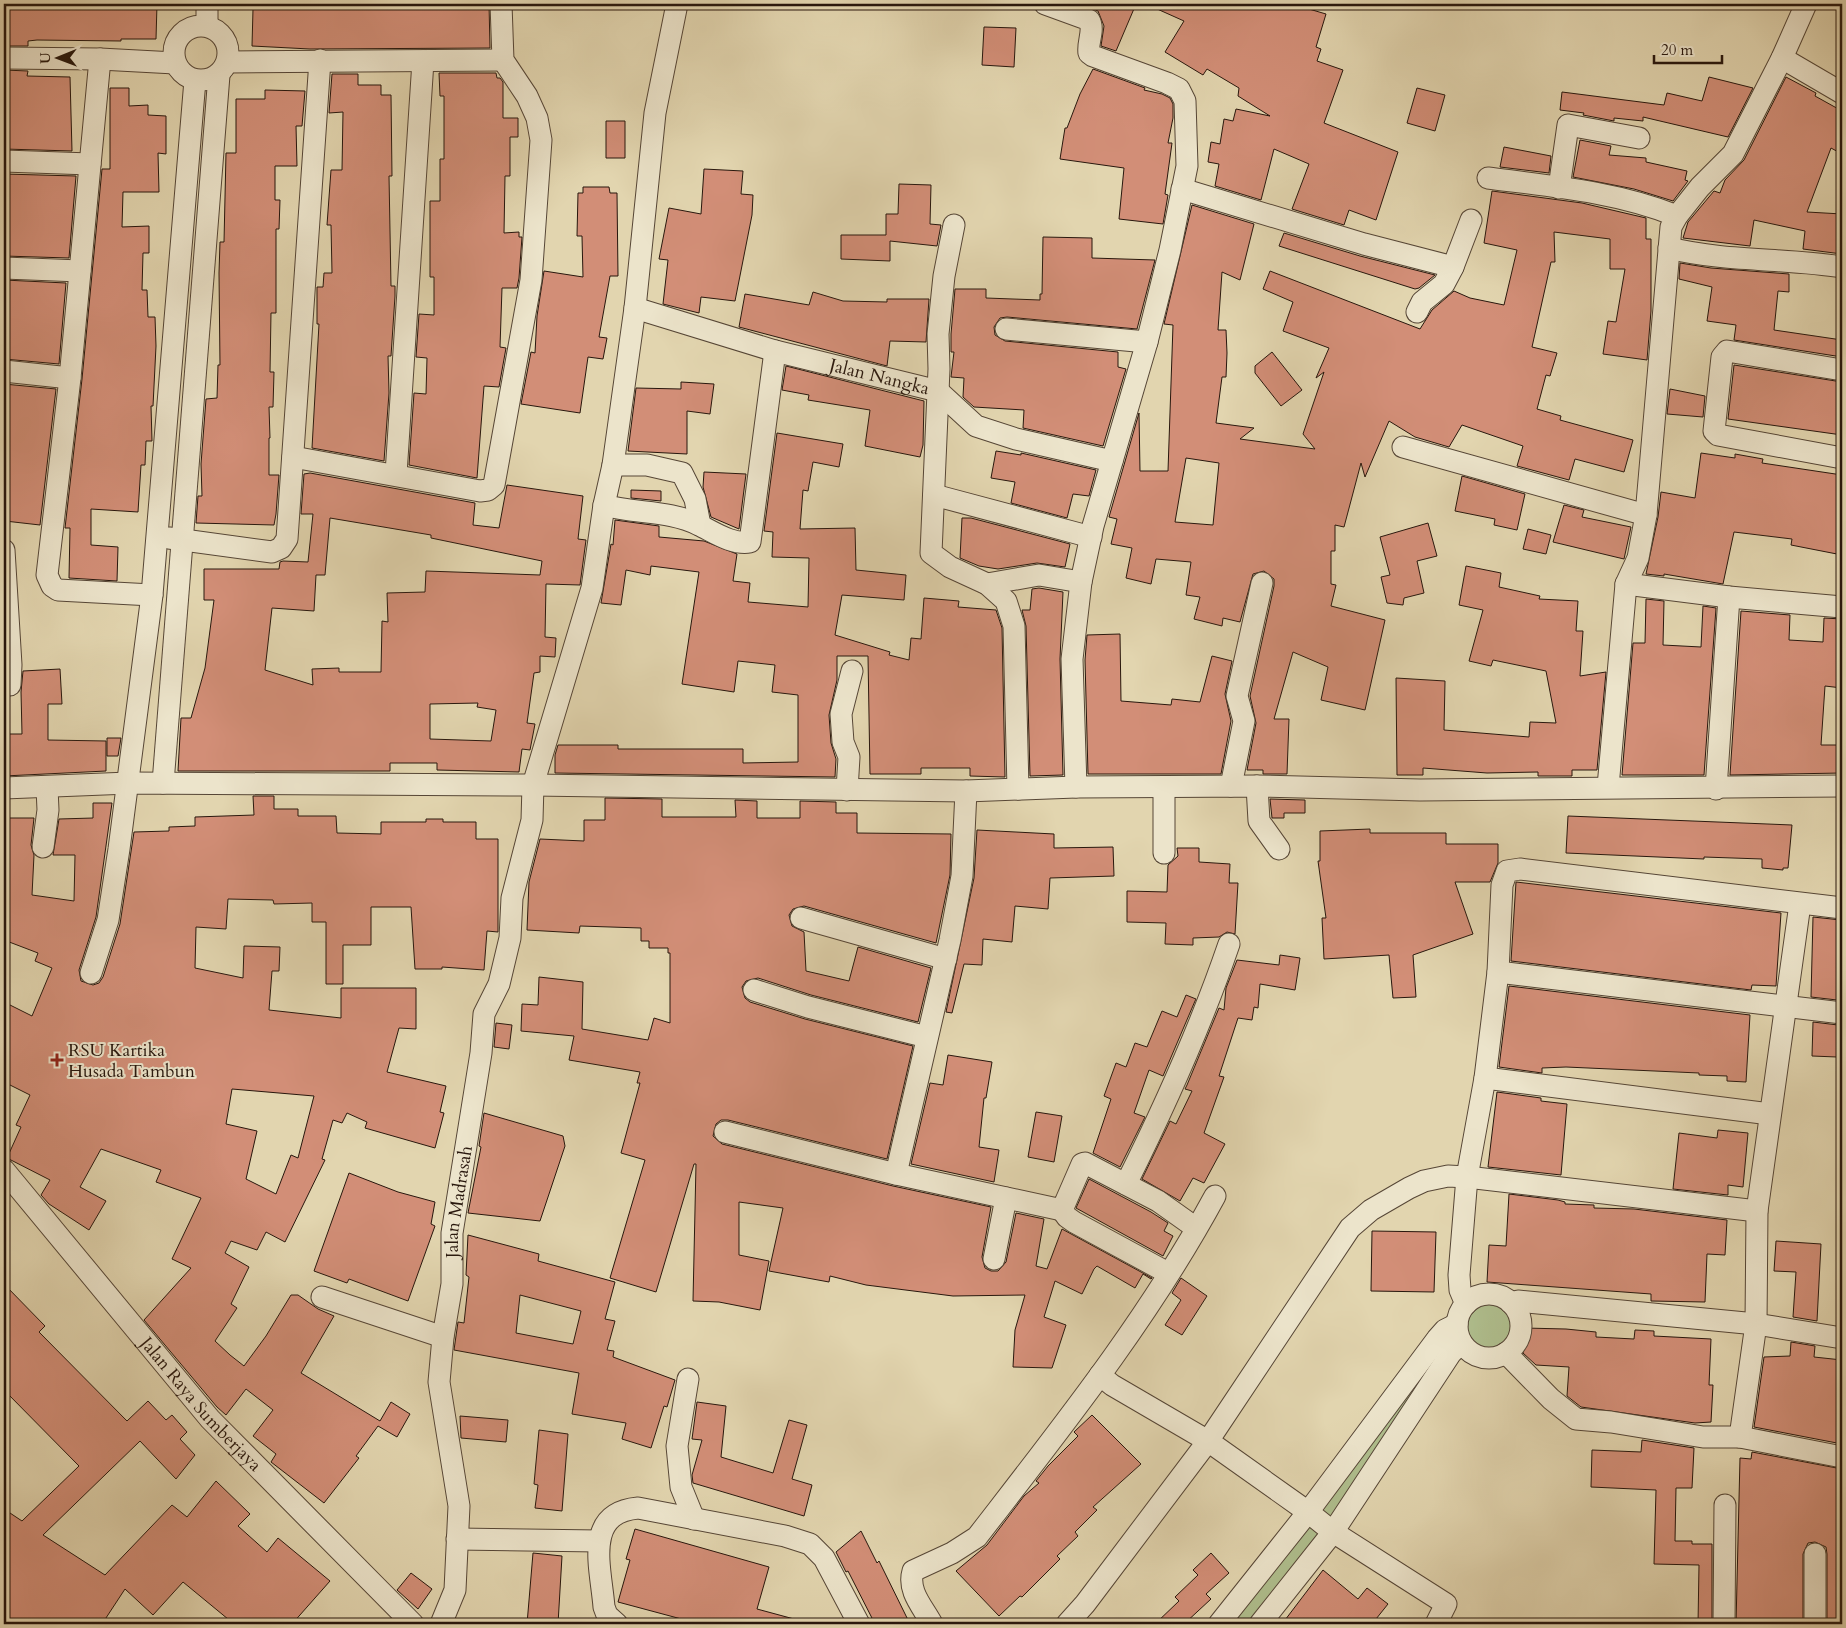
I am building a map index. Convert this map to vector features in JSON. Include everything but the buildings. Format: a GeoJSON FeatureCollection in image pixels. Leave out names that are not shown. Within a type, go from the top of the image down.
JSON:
{"type":"FeatureCollection","features":[{"type":"Feature","properties":{"kind":"street"},"geometry":{"type":"LineString","coordinates":[[207,4],[207,26]]}},
{"type":"Feature","properties":{"kind":"street"},"geometry":{"type":"LineString","coordinates":[[292,457],[396,474],[480,491],[488,490],[494,485],[531,280],[541,140],[537,118],[527,96],[503,60],[501,4]]}},
{"type":"Feature","properties":{"kind":"street","name":"Jalan Madrasah"},"geometry":{"type":"LineString","coordinates":[[441,1624],[454,1590],[460,1506],[439,1382],[443,1337],[452,1284],[452,1233],[481,1053],[484,1014],[499,984],[510,938],[512,898],[532,820],[533,785],[592,588],[604,505],[613,465],[635,308],[655,113],[677,4]]}},
{"type":"Feature","properties":{"kind":"street"},"geometry":{"type":"LineString","coordinates":[[1045,4],[1089,20],[1092,27],[1088,49],[1089,54],[1179,89],[1185,102],[1187,157],[1170,250],[1148,342],[1112,462],[1080,582],[1072,660],[1076,787]]}},
{"type":"Feature","properties":{"kind":"street"},"geometry":{"type":"LineString","coordinates":[[1608,787],[1626,584],[1638,558],[1646,515],[1671,227],[1677,216],[1700,187],[1732,154],[1782,58],[1806,4]]}},
{"type":"Feature","properties":{"kind":"street"},"geometry":{"type":"LineString","coordinates":[[163,783],[205,239],[223,68],[228,46],[220,33],[207,26],[192,27],[180,35],[174,48],[175,63],[183,74],[195,80],[206,80],[223,68],[320,60],[503,60]]}},
{"type":"Feature","properties":{"kind":"street"},"geometry":{"type":"LineString","coordinates":[[4,58],[100,59],[175,63]]}},
{"type":"Feature","properties":{"kind":"street"},"geometry":{"type":"LineString","coordinates":[[1782,58],[1842,94]]}},
{"type":"Feature","properties":{"kind":"street"},"geometry":{"type":"LineString","coordinates":[[100,59],[70,378],[48,575],[49,580],[58,590],[152,595]]}},
{"type":"Feature","properties":{"kind":"street"},"geometry":{"type":"LineString","coordinates":[[156,535],[182,541],[272,552],[281,548],[287,539],[320,60]]}},
{"type":"Feature","properties":{"kind":"street"},"geometry":{"type":"LineString","coordinates":[[396,474],[423,61]]}},
{"type":"Feature","properties":{"kind":"street"},"geometry":{"type":"LineString","coordinates":[[91,973],[108,920],[129,783],[152,595],[195,80]]}},
{"type":"Feature","properties":{"kind":"street"},"geometry":{"type":"LineString","coordinates":[[1559,188],[1568,125],[1639,138]]}},
{"type":"Feature","properties":{"kind":"street"},"geometry":{"type":"LineString","coordinates":[[4,161],[90,164]]}},
{"type":"Feature","properties":{"kind":"street"},"geometry":{"type":"LineString","coordinates":[[1488,178],[1559,188],[1633,202],[1677,216]]}},
{"type":"Feature","properties":{"kind":"street"},"geometry":{"type":"LineString","coordinates":[[1182,189],[1364,244],[1453,267]]}},
{"type":"Feature","properties":{"kind":"street"},"geometry":{"type":"LineString","coordinates":[[1417,312],[1422,302],[1444,284],[1453,267],[1471,220]]}},
{"type":"Feature","properties":{"kind":"street"},"geometry":{"type":"LineString","coordinates":[[954,225],[940,299],[932,554],[950,568],[987,584],[1006,602],[1014,626],[1018,789]]}},
{"type":"Feature","properties":{"kind":"street"},"geometry":{"type":"LineString","coordinates":[[182,237],[205,239]]}},
{"type":"Feature","properties":{"kind":"street"},"geometry":{"type":"LineString","coordinates":[[1670,248],[1709,255],[1813,262],[1842,267]]}},
{"type":"Feature","properties":{"kind":"street"},"geometry":{"type":"LineString","coordinates":[[4,268],[80,271]]}},
{"type":"Feature","properties":{"kind":"street","name":"Jalan Nangka"},"geometry":{"type":"LineString","coordinates":[[635,308],[775,351],[938,391],[976,426],[1016,439],[1112,462]]}},
{"type":"Feature","properties":{"kind":"street"},"geometry":{"type":"LineString","coordinates":[[1006,329],[1148,342]]}},
{"type":"Feature","properties":{"kind":"street"},"geometry":{"type":"LineString","coordinates":[[604,505],[649,511],[700,525],[707,530],[736,542],[750,542],[775,351]]}},
{"type":"Feature","properties":{"kind":"street"},"geometry":{"type":"LineString","coordinates":[[1842,370],[1726,351],[1722,357],[1714,431],[1718,435],[1842,458]]}},
{"type":"Feature","properties":{"kind":"street"},"geometry":{"type":"LineString","coordinates":[[4,371],[70,378]]}},
{"type":"Feature","properties":{"kind":"street"},"geometry":{"type":"LineString","coordinates":[[169,386],[194,389]]}},
{"type":"Feature","properties":{"kind":"street"},"geometry":{"type":"LineString","coordinates":[[1403,447],[1646,515]]}},
{"type":"Feature","properties":{"kind":"street"},"geometry":{"type":"LineString","coordinates":[[613,465],[647,466],[682,473],[695,498],[700,525]]}},
{"type":"Feature","properties":{"kind":"street"},"geometry":{"type":"LineString","coordinates":[[934,496],[1091,537]]}},
{"type":"Feature","properties":{"kind":"street"},"geometry":{"type":"LineString","coordinates":[[4,550],[10,685]]}},
{"type":"Feature","properties":{"kind":"street"},"geometry":{"type":"LineString","coordinates":[[987,584],[1039,575],[1080,582]]}},
{"type":"Feature","properties":{"kind":"street"},"geometry":{"type":"LineString","coordinates":[[1231,786],[1244,721],[1237,696],[1262,583]]}},
{"type":"Feature","properties":{"kind":"street"},"geometry":{"type":"LineString","coordinates":[[1626,584],[1729,597],[1842,607]]}},
{"type":"Feature","properties":{"kind":"street"},"geometry":{"type":"LineString","coordinates":[[1716,789],[1729,597]]}},
{"type":"Feature","properties":{"kind":"street"},"geometry":{"type":"LineString","coordinates":[[847,790],[849,757],[843,742],[841,714],[852,671]]}},
{"type":"Feature","properties":{"kind":"street"},"geometry":{"type":"LineString","coordinates":[[4,788],[47,788],[129,783],[533,785],[966,791],[1076,787],[1231,786],[1420,790],[1608,787],[1716,789],[1842,786]]}},
{"type":"Feature","properties":{"kind":"street"},"geometry":{"type":"LineString","coordinates":[[1257,786],[1259,821],[1279,849]]}},
{"type":"Feature","properties":{"kind":"street"},"geometry":{"type":"LineString","coordinates":[[1164,787],[1164,853]]}},
{"type":"Feature","properties":{"kind":"street"},"geometry":{"type":"LineString","coordinates":[[43,847],[48,810],[47,788]]}},
{"type":"Feature","properties":{"kind":"street"},"geometry":{"type":"LineString","coordinates":[[896,1174],[946,959],[962,876],[966,791]]}},
{"type":"Feature","properties":{"kind":"street"},"geometry":{"type":"LineString","coordinates":[[1466,1304],[1460,1290],[1459,1275],[1468,1177],[1485,1078],[1498,972],[1502,885],[1506,871],[1513,869],[1842,908]]}},
{"type":"Feature","properties":{"kind":"street"},"geometry":{"type":"LineString","coordinates":[[1740,1437],[1756,1324],[1757,1211],[1800,904]]}},
{"type":"Feature","properties":{"kind":"street"},"geometry":{"type":"LineString","coordinates":[[801,918],[946,959]]}},
{"type":"Feature","properties":{"kind":"street"},"geometry":{"type":"LineString","coordinates":[[1126,1184],[1150,1137],[1212,993],[1230,944]]}},
{"type":"Feature","properties":{"kind":"street"},"geometry":{"type":"LineString","coordinates":[[1498,972],[1842,1012]]}},
{"type":"Feature","properties":{"kind":"street"},"geometry":{"type":"LineString","coordinates":[[754,990],[808,1007],[928,1037]]}},
{"type":"Feature","properties":{"kind":"street"},"geometry":{"type":"LineString","coordinates":[[1485,1078],[1770,1114]]}},
{"type":"Feature","properties":{"kind":"street"},"geometry":{"type":"LineString","coordinates":[[725,1132],[896,1174],[1062,1210],[1074,1222],[1168,1273]]}},
{"type":"Feature","properties":{"kind":"street"},"geometry":{"type":"LineString","coordinates":[[1062,1210],[1082,1164],[1158,1201],[1196,1228]]}},
{"type":"Feature","properties":{"kind":"street","name":"Jalan Raya Sumberjaya"},"geometry":{"type":"LineString","coordinates":[[4,1170],[210,1419],[413,1624]]}},
{"type":"Feature","properties":{"kind":"street"},"geometry":{"type":"LineString","coordinates":[[1067,1624],[1085,1604],[1208,1441],[1350,1228],[1371,1210],[1424,1181],[1448,1176],[1757,1211]]}},
{"type":"Feature","properties":{"kind":"street"},"geometry":{"type":"LineString","coordinates":[[932,1624],[912,1588],[910,1580],[913,1571],[952,1553],[977,1537],[1100,1375],[1168,1273],[1215,1196]]}},
{"type":"Feature","properties":{"kind":"street"},"geometry":{"type":"LineString","coordinates":[[994,1259],[1006,1198]]}},
{"type":"Feature","properties":{"kind":"street"},"geometry":{"type":"LineString","coordinates":[[1219,1624],[1308,1512],[1445,1330],[1459,1333],[1477,1356],[1497,1357],[1506,1353],[1518,1338],[1520,1319],[1511,1303],[1493,1294],[1474,1298],[1466,1304],[1460,1313],[1459,1333],[1451,1353],[1333,1532],[1260,1624]]}},
{"type":"Feature","properties":{"kind":"street"},"geometry":{"type":"LineString","coordinates":[[322,1297],[443,1337]]}},
{"type":"Feature","properties":{"kind":"street"},"geometry":{"type":"LineString","coordinates":[[1511,1303],[1518,1301],[1756,1324],[1842,1338]]}},
{"type":"Feature","properties":{"kind":"street"},"geometry":{"type":"LineString","coordinates":[[1506,1353],[1551,1399],[1576,1419],[1611,1422],[1703,1437],[1740,1437],[1842,1457]]}},
{"type":"Feature","properties":{"kind":"street"},"geometry":{"type":"LineString","coordinates":[[1100,1375],[1112,1385],[1208,1441],[1333,1532],[1446,1604],[1436,1624]]}},
{"type":"Feature","properties":{"kind":"street"},"geometry":{"type":"LineString","coordinates":[[688,1379],[677,1446],[681,1487],[694,1519]]}},
{"type":"Feature","properties":{"kind":"street"},"geometry":{"type":"LineString","coordinates":[[1724,1624],[1725,1505]]}},
{"type":"Feature","properties":{"kind":"street"},"geometry":{"type":"LineString","coordinates":[[617,1624],[606,1615],[604,1607],[599,1541],[602,1526],[607,1519],[625,1509],[638,1508],[785,1536],[810,1544],[824,1558],[859,1624]]}},
{"type":"Feature","properties":{"kind":"street"},"geometry":{"type":"LineString","coordinates":[[457,1539],[599,1541]]}},
{"type":"Feature","properties":{"kind":"street"},"geometry":{"type":"LineString","coordinates":[[1814,1624],[1815,1554]]}},
{"type":"Feature","properties":{"kind":"green space"},"geometry":{"type":"Polygon","coordinates":[[[1483,1294],[1505,1298],[1517,1309],[1520,1323],[1517,1338],[1508,1351],[1495,1358],[1479,1356],[1462,1343],[1260,1624],[1219,1624],[1457,1324],[1466,1305],[1483,1294]]]}},
{"type":"Feature","properties":{"kind":"place","name":"RSU Kartika Husada Tambun"},"geometry":{"type":"Point","coordinates":[57,1060]}}]}
